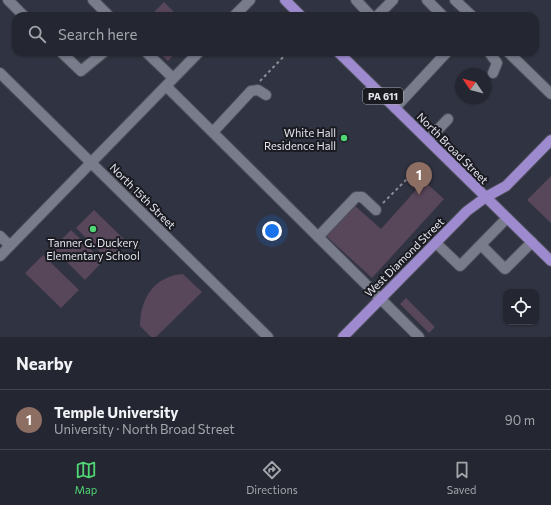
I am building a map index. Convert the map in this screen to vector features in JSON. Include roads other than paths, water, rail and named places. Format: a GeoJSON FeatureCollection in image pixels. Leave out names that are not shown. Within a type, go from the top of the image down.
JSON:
{"type":"FeatureCollection","features":[{"type":"Feature","properties":{"kind":"main road"},"geometry":{"type":"LineString","coordinates":[[285,0],[297,12]]}},
{"type":"Feature","properties":{"kind":"main road","name":"North Broad Street"},"geometry":{"type":"LineString","coordinates":[[342,56],[551,261]]}},
{"type":"Feature","properties":{"kind":"main road","name":"West Diamond Street"},"geometry":{"type":"LineString","coordinates":[[343,337],[467,211],[486,197],[506,186],[551,140]]}},
{"type":"Feature","properties":{"kind":"street"},"geometry":{"type":"LineString","coordinates":[[8,0],[20,12]]}},
{"type":"Feature","properties":{"kind":"street"},"geometry":{"type":"LineString","coordinates":[[93,0],[105,12]]}},
{"type":"Feature","properties":{"kind":"street"},"geometry":{"type":"LineString","coordinates":[[238,12],[250,0]]}},
{"type":"Feature","properties":{"kind":"street"},"geometry":{"type":"LineString","coordinates":[[356,0],[367,12]]}},
{"type":"Feature","properties":{"kind":"street"},"geometry":{"type":"LineString","coordinates":[[381,12],[393,0]]}},
{"type":"Feature","properties":{"kind":"street"},"geometry":{"type":"LineString","coordinates":[[455,0],[468,12]]}},
{"type":"Feature","properties":{"kind":"street"},"geometry":{"type":"LineString","coordinates":[[434,2],[440,12]]}},
{"type":"Feature","properties":{"kind":"street"},"geometry":{"type":"LineString","coordinates":[[65,56],[81,71],[99,56]]}},
{"type":"Feature","properties":{"kind":"street"},"geometry":{"type":"LineString","coordinates":[[150,56],[173,78]]}},
{"type":"Feature","properties":{"kind":"street"},"geometry":{"type":"LineString","coordinates":[[0,256],[195,56]]}},
{"type":"Feature","properties":{"kind":"street"},"geometry":{"type":"LineString","coordinates":[[396,108],[443,56]]}},
{"type":"Feature","properties":{"kind":"street"},"geometry":{"type":"LineString","coordinates":[[492,56],[497,63],[493,73]]}},
{"type":"Feature","properties":{"kind":"street"},"geometry":{"type":"LineString","coordinates":[[512,56],[551,94]]}},
{"type":"Feature","properties":{"kind":"street","name":"North 15th Street"},"geometry":{"type":"LineString","coordinates":[[0,73],[268,337]]}},
{"type":"Feature","properties":{"kind":"street"},"geometry":{"type":"LineString","coordinates":[[166,86],[419,337]]}},
{"type":"Feature","properties":{"kind":"street"},"geometry":{"type":"LineString","coordinates":[[212,132],[251,91],[258,90],[266,95]]}},
{"type":"Feature","properties":{"kind":"street"},"geometry":{"type":"LineString","coordinates":[[428,140],[448,119]]}},
{"type":"Feature","properties":{"kind":"street"},"geometry":{"type":"LineString","coordinates":[[318,237],[356,197],[362,197],[376,210]]}},
{"type":"Feature","properties":{"kind":"street"},"geometry":{"type":"LineString","coordinates":[[436,243],[460,266],[507,218]]}},
{"type":"Feature","properties":{"kind":"street"},"geometry":{"type":"LineString","coordinates":[[0,236],[10,246]]}},
{"type":"Feature","properties":{"kind":"street"},"geometry":{"type":"LineString","coordinates":[[481,245],[505,269],[532,242]]}},
{"type":"Feature","properties":{"kind":"place","name":"White Hall Residence Hall"},"geometry":{"type":"Point","coordinates":[344,138]}},
{"type":"Feature","properties":{"kind":"place","name":"Temple University"},"geometry":{"type":"Point","coordinates":[419,195]}},
{"type":"Feature","properties":{"kind":"place","name":"Tanner G. Duckery Elementary School"},"geometry":{"type":"Point","coordinates":[93,229]}}]}
